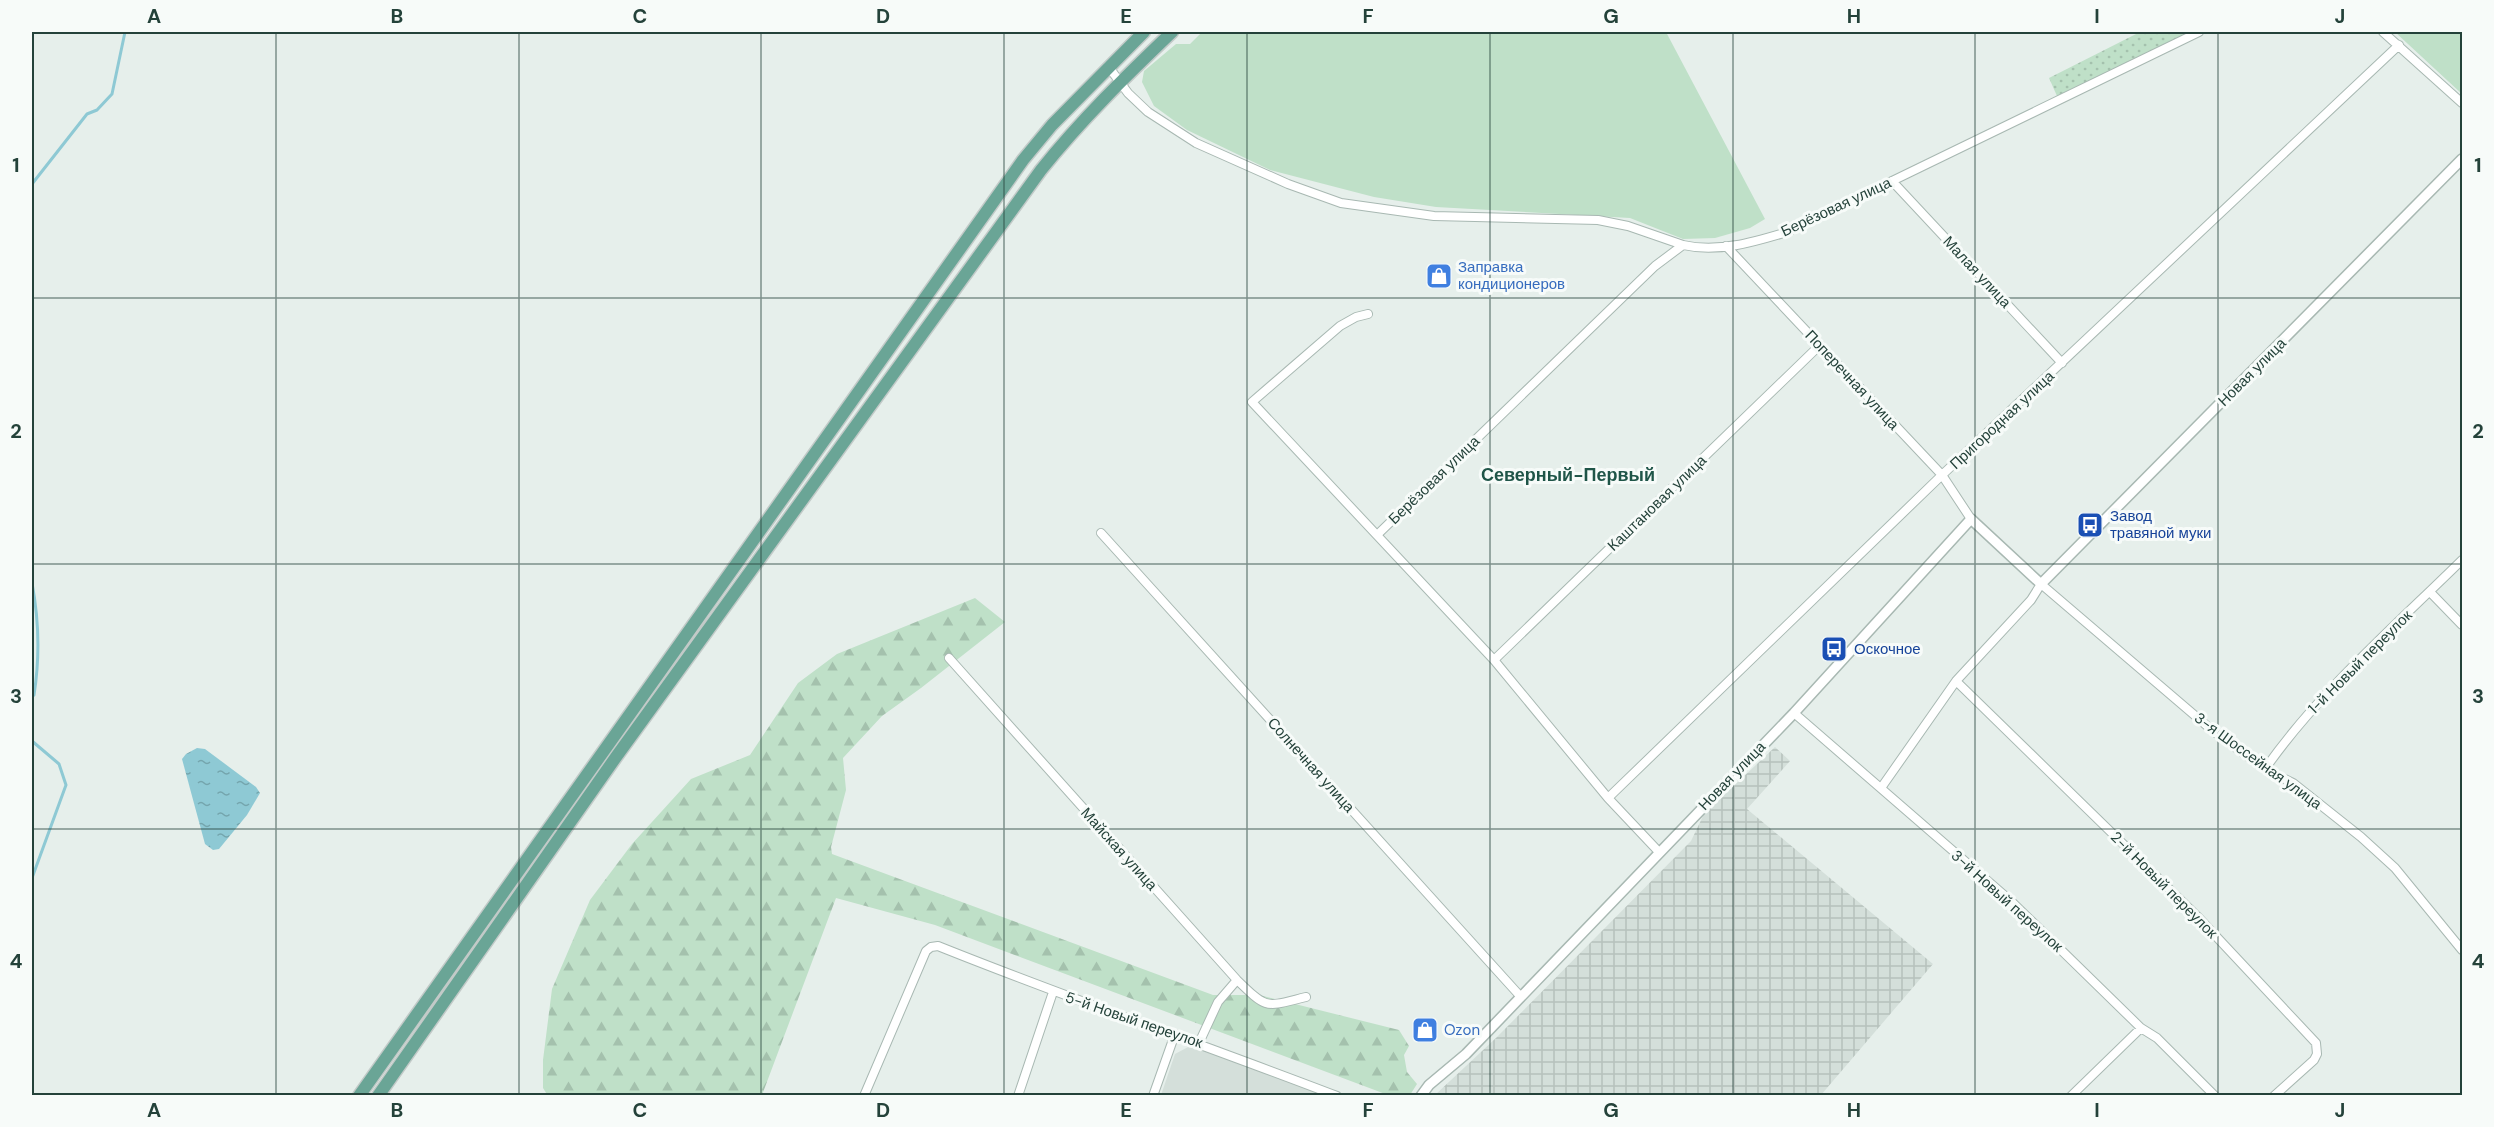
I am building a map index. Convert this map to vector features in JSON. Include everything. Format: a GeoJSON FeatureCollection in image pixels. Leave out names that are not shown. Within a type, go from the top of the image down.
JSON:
{"type":"FeatureCollection","features":[{"type":"Feature","properties":{"kind":"main road"},"geometry":{"type":"LineString","coordinates":[[359,1095],[1023,160],[1052,124],[1144,32]]}},
{"type":"Feature","properties":{"kind":"main road"},"geometry":{"type":"LineString","coordinates":[[378,1095],[616,757],[1034,179],[1066,137],[1172,32]]}},
{"type":"Feature","properties":{"kind":"street","name":"Берёзовая улица"},"geometry":{"type":"LineString","coordinates":[[1377,535],[1647,274],[1683,245],[1701,249],[1726,246],[1754,242],[1787,232],[2199,32]]}},
{"type":"Feature","properties":{"kind":"street"},"geometry":{"type":"LineString","coordinates":[[2383,32],[2463,103]]}},
{"type":"Feature","properties":{"kind":"street","name":"Пригородная улица"},"geometry":{"type":"LineString","coordinates":[[1608,798],[1942,475],[2399,45]]}},
{"type":"Feature","properties":{"kind":"street"},"geometry":{"type":"LineString","coordinates":[[1108,66],[1119,82],[1157,119],[1196,143],[1278,180],[1341,203],[1434,216],[1598,220],[1628,226],[1683,245]]}},
{"type":"Feature","properties":{"kind":"street","name":"Новая улица"},"geometry":{"type":"LineString","coordinates":[[1881,788],[1956,681],[2031,600],[2041,584],[2463,159]]}},
{"type":"Feature","properties":{"kind":"street","name":"Малая улица"},"geometry":{"type":"LineString","coordinates":[[1892,181],[2062,363]]}},
{"type":"Feature","properties":{"kind":"street","name":"Поперечная улица"},"geometry":{"type":"LineString","coordinates":[[1726,246],[1942,475],[1971,519]]}},
{"type":"Feature","properties":{"kind":"street"},"geometry":{"type":"LineString","coordinates":[[1368,314],[1356,317],[1341,326],[1252,402],[1494,660],[1608,798],[1659,852]]}},
{"type":"Feature","properties":{"kind":"street","name":"Каштановая улица"},"geometry":{"type":"LineString","coordinates":[[1494,660],[1820,345]]}},
{"type":"Feature","properties":{"kind":"street"},"geometry":{"type":"LineString","coordinates":[[1971,519],[2041,584]]}},
{"type":"Feature","properties":{"kind":"street","name":"Новая улица"},"geometry":{"type":"LineString","coordinates":[[1421,1095],[1466,1054],[1794,713],[1971,519]]}},
{"type":"Feature","properties":{"kind":"street","name":"Солнечная улица"},"geometry":{"type":"LineString","coordinates":[[1101,533],[1521,997]]}},
{"type":"Feature","properties":{"kind":"street","name":"1-й Новый переулок"},"geometry":{"type":"LineString","coordinates":[[2265,769],[2288,736],[2314,708],[2463,560]]}},
{"type":"Feature","properties":{"kind":"street","name":"3-я Шоссейная улица"},"geometry":{"type":"LineString","coordinates":[[2041,584],[2213,731],[2265,769],[2294,783],[2395,868],[2463,950]]}},
{"type":"Feature","properties":{"kind":"street"},"geometry":{"type":"LineString","coordinates":[[2430,592],[2463,625]]}},
{"type":"Feature","properties":{"kind":"street","name":"Майская улица"},"geometry":{"type":"LineString","coordinates":[[949,658],[1237,980],[1260,1002],[1270,1006],[1306,997]]}},
{"type":"Feature","properties":{"kind":"street","name":"2-й Новый переулок"},"geometry":{"type":"LineString","coordinates":[[1956,681],[2197,916],[2316,1043],[2317,1054],[2314,1060],[2274,1095]]}},
{"type":"Feature","properties":{"kind":"street","name":"3-й Новый переулок"},"geometry":{"type":"LineString","coordinates":[[1794,713],[2012,902],[2141,1028],[2157,1038],[2215,1095]]}},
{"type":"Feature","properties":{"kind":"street","name":"5-й Новый переулок"},"geometry":{"type":"LineString","coordinates":[[864,1095],[926,951],[938,946],[1053,992],[1175,1034],[1337,1095]]}},
{"type":"Feature","properties":{"kind":"street"},"geometry":{"type":"LineString","coordinates":[[1199,1043],[1218,1002],[1237,980]]}},
{"type":"Feature","properties":{"kind":"street"},"geometry":{"type":"LineString","coordinates":[[1018,1095],[1053,992]]}},
{"type":"Feature","properties":{"kind":"street"},"geometry":{"type":"LineString","coordinates":[[2071,1095],[2141,1028]]}},
{"type":"Feature","properties":{"kind":"street"},"geometry":{"type":"LineString","coordinates":[[1153,1095],[1175,1034]]}},
{"type":"Feature","properties":{"kind":"shaded area"},"geometry":{"type":"Polygon","coordinates":[[[1775,747],[1790,761],[1747,809],[1933,964],[1821,1095],[1435,1095],[1497,1037],[1691,841],[1704,814],[1775,747]]]}},
{"type":"Feature","properties":{"kind":"shaded area"},"geometry":{"type":"Polygon","coordinates":[[[1190,1046],[1323,1095],[1161,1095],[1175,1054],[1190,1046]]]}},
{"type":"Feature","properties":{"kind":"green space"},"geometry":{"type":"Polygon","coordinates":[[[1202,32],[1666,32],[1765,219],[1750,228],[1715,238],[1683,239],[1630,218],[1436,207],[1374,197],[1270,170],[1187,130],[1154,106],[1142,82],[1144,71],[1176,44],[1190,44],[1202,32]]]}},
{"type":"Feature","properties":{"kind":"green space"},"geometry":{"type":"Polygon","coordinates":[[[2140,32],[2191,32],[2057,96],[2049,78],[2140,32]]]}},
{"type":"Feature","properties":{"kind":"green space"},"geometry":{"type":"Polygon","coordinates":[[[2395,32],[2462,32],[2462,94],[2395,32]]]}},
{"type":"Feature","properties":{"kind":"green space"},"geometry":{"type":"Polygon","coordinates":[[[975,598],[1005,622],[882,716],[843,758],[846,790],[831,847],[832,854],[1213,995],[1259,995],[1399,1030],[1409,1046],[1404,1055],[1407,1072],[1417,1084],[1410,1095],[1388,1095],[935,925],[836,898],[762,1095],[548,1096],[543,1088],[543,1060],[552,989],[590,900],[632,844],[691,779],[750,755],[798,683],[837,654],[975,598]]]}},
{"type":"Feature","properties":{"kind":"water"},"geometry":{"type":"Polygon","coordinates":[[[197,748],[205,749],[256,787],[260,793],[247,815],[219,849],[213,850],[205,844],[182,759],[197,748]]]}},
{"type":"Feature","properties":{"kind":"waterway"},"geometry":{"type":"LineString","coordinates":[[32,184],[87,114],[97,110],[112,94],[125,32]]}},
{"type":"Feature","properties":{"kind":"waterway"},"geometry":{"type":"LineString","coordinates":[[32,583],[38,639],[36,681],[32,697]]}},
{"type":"Feature","properties":{"kind":"waterway"},"geometry":{"type":"LineString","coordinates":[[32,741],[59,764],[66,785],[32,878]]}},
{"type":"Feature","properties":{"kind":"place","name":"Заправка кондиционеров"},"geometry":{"type":"Point","coordinates":[1439,276]}},
{"type":"Feature","properties":{"kind":"place","name":"Завод травяной муки"},"geometry":{"type":"Point","coordinates":[2090,525]}},
{"type":"Feature","properties":{"kind":"place","name":"Оскочное"},"geometry":{"type":"Point","coordinates":[1834,649]}},
{"type":"Feature","properties":{"kind":"place","name":"Ozon"},"geometry":{"type":"Point","coordinates":[1425,1030]}},
{"type":"Feature","properties":{"kind":"district","name":"Северный-Первый"},"geometry":{"type":"Point","coordinates":[1568,475]}}]}
